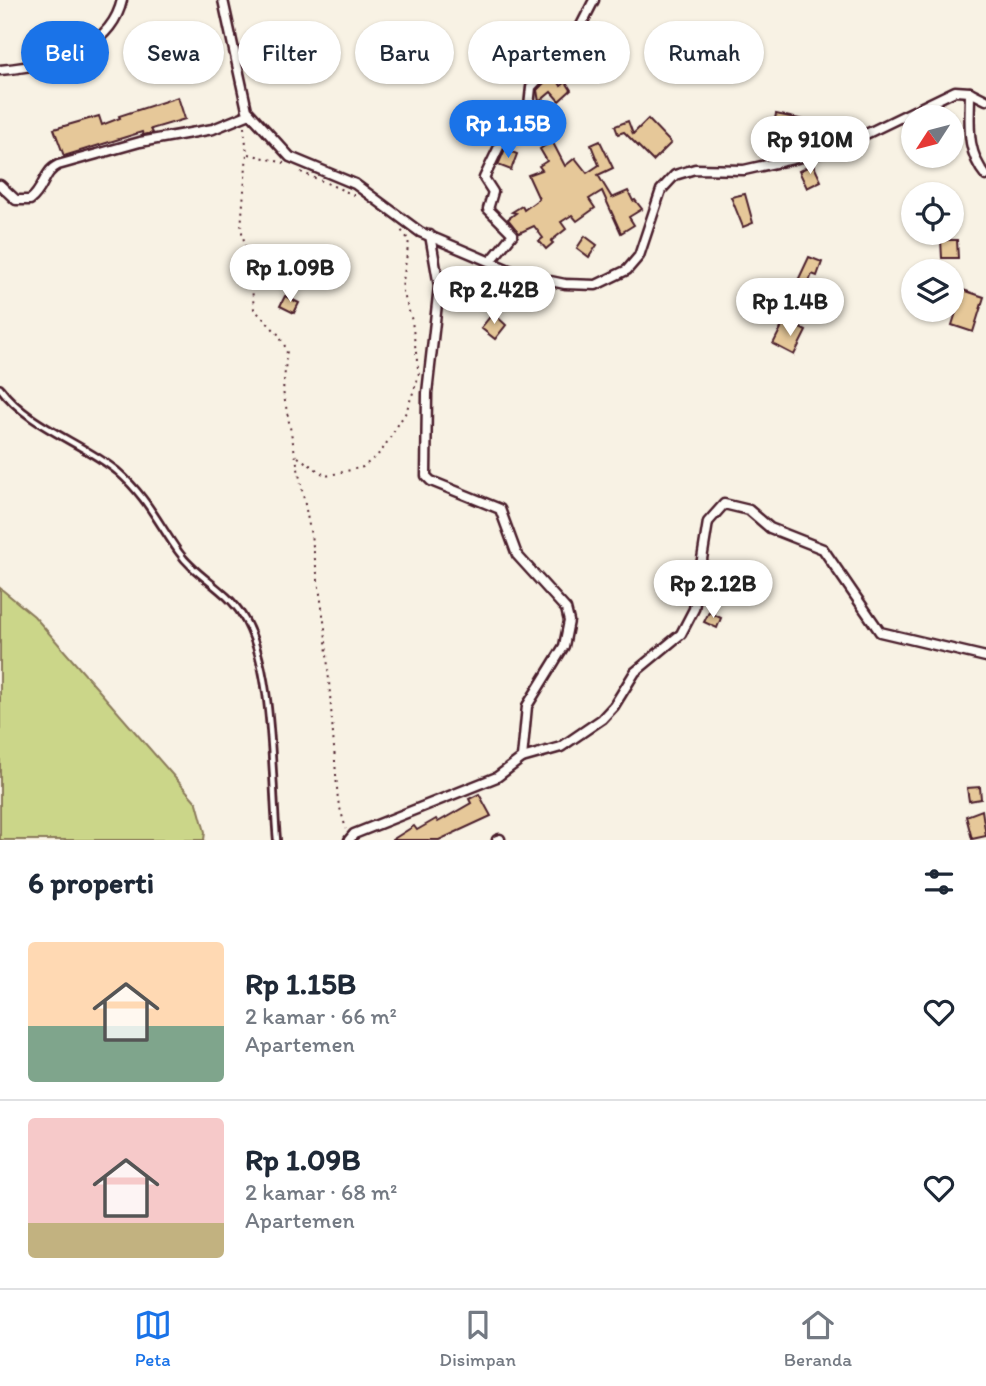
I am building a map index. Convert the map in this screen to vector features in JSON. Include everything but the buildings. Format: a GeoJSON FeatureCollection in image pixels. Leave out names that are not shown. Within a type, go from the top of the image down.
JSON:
{"type":"FeatureCollection","features":[{"type":"Feature","properties":{"kind":"street"},"geometry":{"type":"LineString","coordinates":[[0,70],[42,65],[81,49],[109,29],[122,0]]}},
{"type":"Feature","properties":{"kind":"street"},"geometry":{"type":"LineString","coordinates":[[223,0],[246,116],[275,137],[290,157],[344,178],[420,232],[521,275],[549,282],[590,286],[622,274],[639,256],[661,190],[675,175],[695,169],[744,170],[826,152],[945,94],[970,92],[986,100]]}},
{"type":"Feature","properties":{"kind":"street"},"geometry":{"type":"LineString","coordinates":[[491,261],[513,234],[488,209],[493,192],[484,177],[487,168],[509,126],[529,106],[531,87],[571,45],[594,0]]}},
{"type":"Feature","properties":{"kind":"street"},"geometry":{"type":"LineString","coordinates":[[970,92],[970,150],[986,176]]}},
{"type":"Feature","properties":{"kind":"street"},"geometry":{"type":"LineString","coordinates":[[0,185],[16,200],[30,200],[43,187],[48,171],[58,164],[140,142],[214,128],[246,116]]}},
{"type":"Feature","properties":{"kind":"street"},"geometry":{"type":"LineString","coordinates":[[430,235],[439,286],[427,393],[426,476],[500,509],[521,561],[563,606],[568,616],[564,646],[527,706],[522,758]]}},
{"type":"Feature","properties":{"kind":"street"},"geometry":{"type":"LineString","coordinates":[[349,840],[354,834],[497,777],[522,758],[561,747],[607,714],[635,672],[684,629],[698,592],[708,522],[724,504],[748,510],[770,528],[823,550],[844,577],[872,625],[880,632],[986,657]]}},
{"type":"Feature","properties":{"kind":"lane"},"geometry":{"type":"LineString","coordinates":[[0,388],[31,416],[108,464],[128,481],[161,522],[178,553],[234,603],[244,618],[263,676],[277,840]]}},
{"type":"Feature","properties":{"kind":"path"},"geometry":{"type":"LineString","coordinates":[[246,116],[247,153],[241,228],[250,266],[252,300],[257,315],[278,334],[287,350],[283,391],[297,457],[325,628],[338,801],[349,840]]}},
{"type":"Feature","properties":{"kind":"path"},"geometry":{"type":"LineString","coordinates":[[247,153],[285,164]]}},
{"type":"Feature","properties":{"kind":"path"},"geometry":{"type":"LineString","coordinates":[[295,169],[357,196]]}},
{"type":"Feature","properties":{"kind":"path"},"geometry":{"type":"LineString","coordinates":[[297,457],[326,476],[363,467],[381,452],[407,412],[419,376],[412,321],[401,288],[408,240],[397,225]]}},
{"type":"Feature","properties":{"kind":"green space"},"geometry":{"type":"Polygon","coordinates":[[[0,588],[34,616],[197,803],[205,832],[204,840],[0,840],[0,588]]]}}]}
